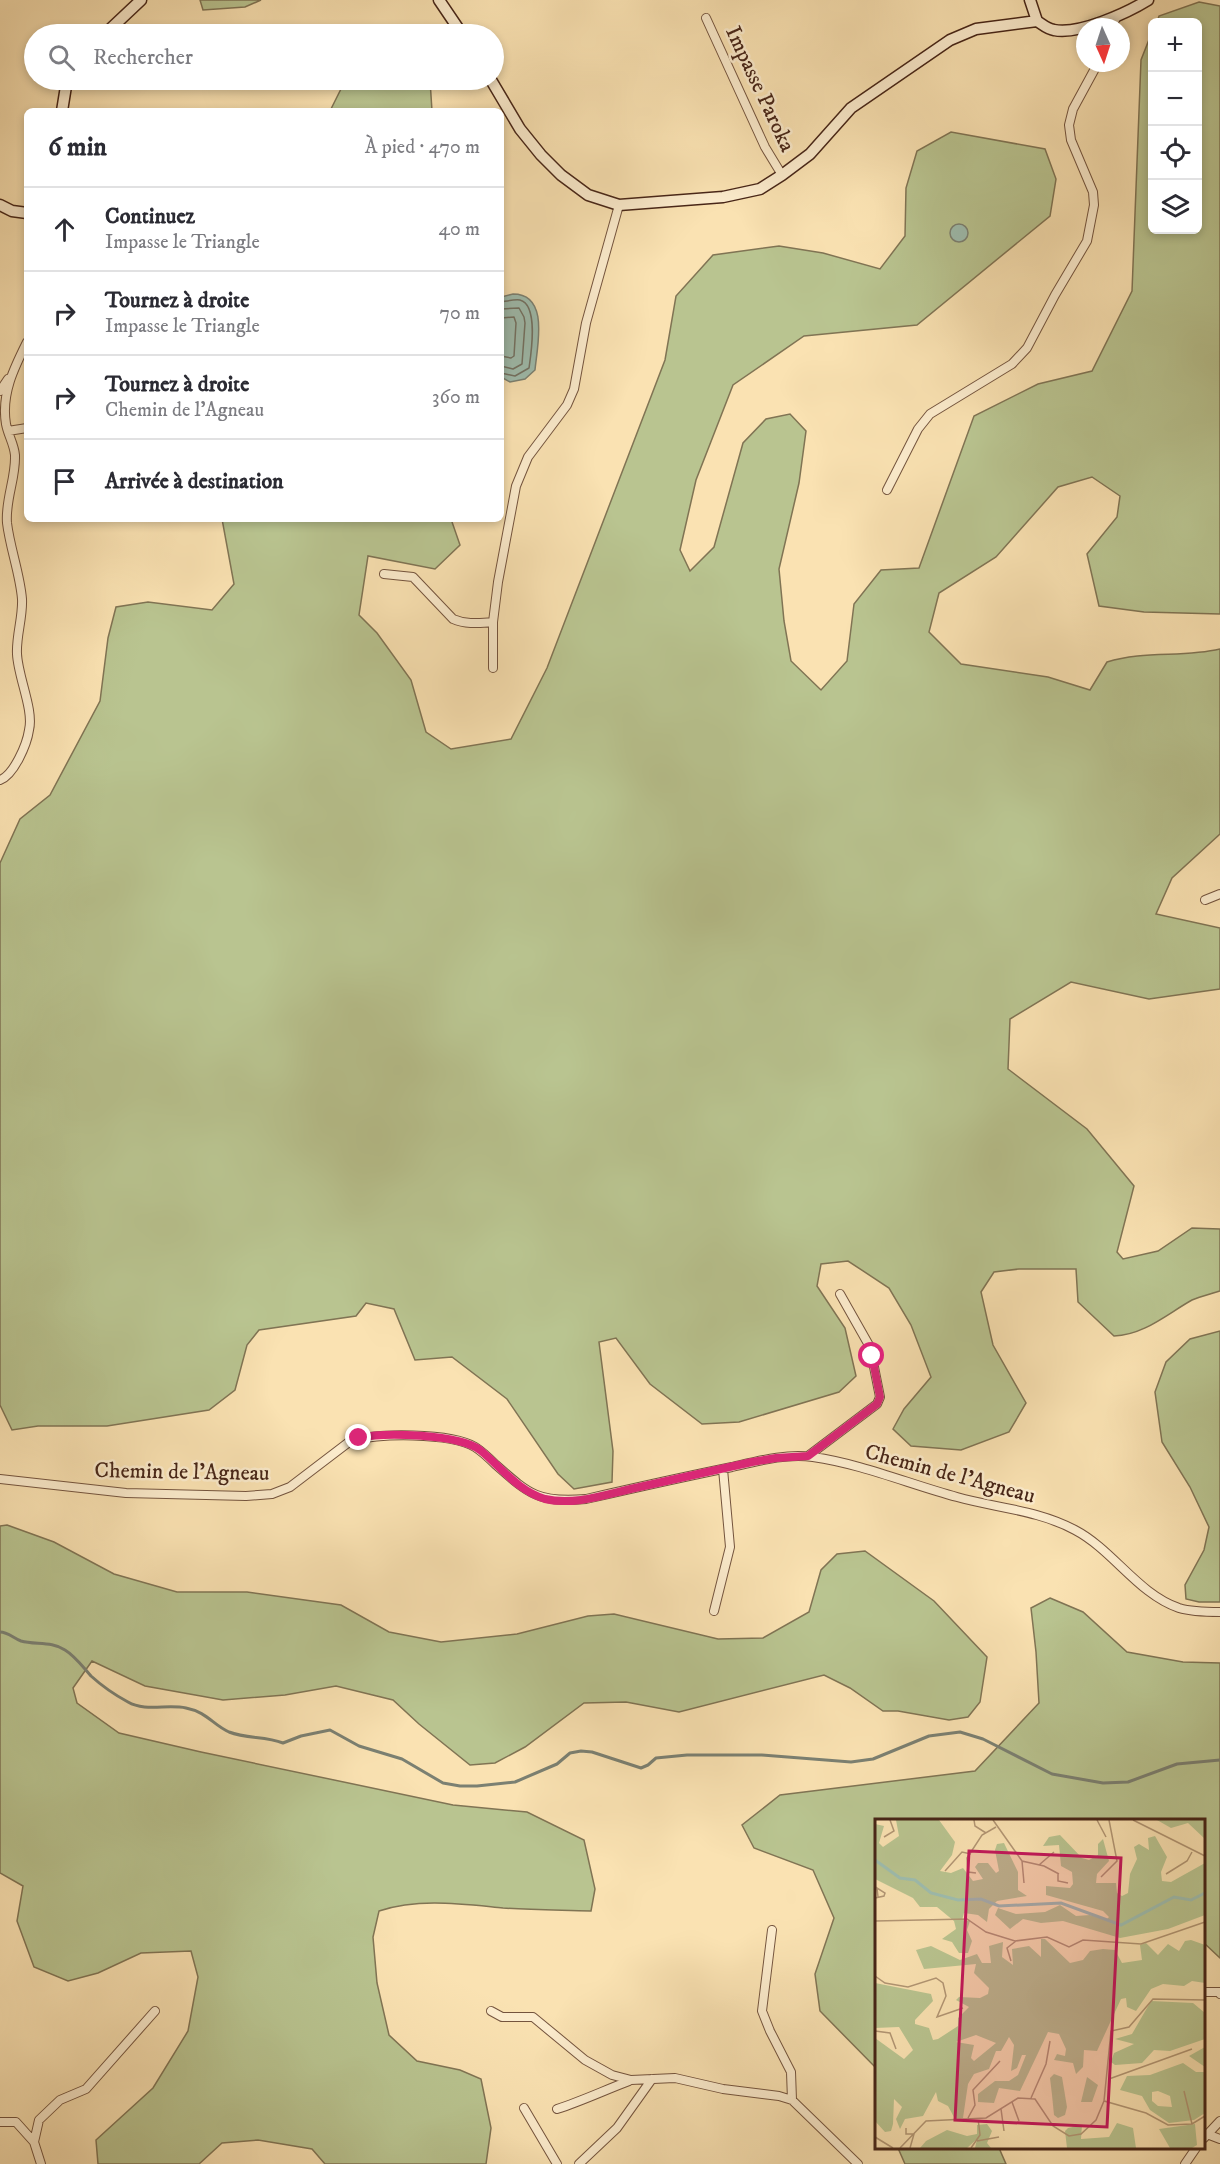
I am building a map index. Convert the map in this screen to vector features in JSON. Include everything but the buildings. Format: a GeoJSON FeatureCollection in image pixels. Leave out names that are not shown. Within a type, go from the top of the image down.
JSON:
{"type":"FeatureCollection","features":[{"type":"Feature","properties":{"kind":"main road"},"geometry":{"type":"LineString","coordinates":[[116,24],[141,0]]}},
{"type":"Feature","properties":{"kind":"main road"},"geometry":{"type":"LineString","coordinates":[[440,0],[456,24]]}},
{"type":"Feature","properties":{"kind":"main road"},"geometry":{"type":"LineString","coordinates":[[1030,0],[1037,21]]}},
{"type":"Feature","properties":{"kind":"main road"},"geometry":{"type":"LineString","coordinates":[[1120,18],[1148,0]]}},
{"type":"Feature","properties":{"kind":"main road"},"geometry":{"type":"LineString","coordinates":[[497,90],[520,129],[541,155],[561,175],[588,195],[619,205],[723,196],[760,189],[782,175],[810,154],[851,108],[950,40],[976,29],[1037,21],[1054,30],[1076,29]]}},
{"type":"Feature","properties":{"kind":"main road"},"geometry":{"type":"LineString","coordinates":[[62,108],[65,90]]}},
{"type":"Feature","properties":{"kind":"main road"},"geometry":{"type":"LineString","coordinates":[[0,205],[12,211],[24,213]]}},
{"type":"Feature","properties":{"kind":"street","name":"Impasse Paroka"},"geometry":{"type":"LineString","coordinates":[[706,18],[765,147],[782,175]]}},
{"type":"Feature","properties":{"kind":"street"},"geometry":{"type":"LineString","coordinates":[[886,490],[918,429],[930,414],[1012,364],[1027,348],[1087,241],[1094,205],[1093,192],[1071,140],[1069,125],[1073,109],[1093,72]]}},
{"type":"Feature","properties":{"kind":"street"},"geometry":{"type":"LineString","coordinates":[[493,668],[493,622],[501,561],[516,486],[528,457],[571,398],[586,322],[619,205]]}},
{"type":"Feature","properties":{"kind":"street"},"geometry":{"type":"LineString","coordinates":[[0,391],[24,348]]}},
{"type":"Feature","properties":{"kind":"street"},"geometry":{"type":"LineString","coordinates":[[0,780],[12,772],[30,730],[17,654],[22,599],[7,523],[7,507],[15,464],[15,451],[8,431],[5,399],[10,375]]}},
{"type":"Feature","properties":{"kind":"street"},"geometry":{"type":"LineString","coordinates":[[8,431],[24,428]]}},
{"type":"Feature","properties":{"kind":"street"},"geometry":{"type":"LineString","coordinates":[[384,574],[413,577],[453,619],[461,623],[493,622]]}},
{"type":"Feature","properties":{"kind":"street"},"geometry":{"type":"LineString","coordinates":[[1205,900],[1220,894]]}},
{"type":"Feature","properties":{"kind":"street"},"geometry":{"type":"LineString","coordinates":[[808,1456],[849,1427],[877,1404],[880,1397],[870,1347],[840,1294]]}},
{"type":"Feature","properties":{"kind":"street","name":"Chemin de l’Agneau"},"geometry":{"type":"LineString","coordinates":[[0,1479],[126,1493],[246,1496],[272,1494],[290,1487],[349,1442],[379,1435],[440,1438],[469,1444],[478,1449],[524,1490],[557,1501],[586,1499],[776,1458],[808,1456],[842,1463],[959,1498],[1009,1508],[1054,1521],[1100,1546],[1147,1590],[1165,1602],[1181,1609],[1220,1612]]}},
{"type":"Feature","properties":{"kind":"street"},"geometry":{"type":"LineString","coordinates":[[714,1611],[730,1546],[723,1468]]}},
{"type":"Feature","properties":{"kind":"street"},"geometry":{"type":"LineString","coordinates":[[772,1930],[762,2011],[791,2072],[792,2100]]}},
{"type":"Feature","properties":{"kind":"street"},"geometry":{"type":"LineString","coordinates":[[1205,1992],[1219,1992],[1220,1994]]}},
{"type":"Feature","properties":{"kind":"street"},"geometry":{"type":"LineString","coordinates":[[34,2142],[39,2120],[60,2100],[86,2089],[154,2011]]}},
{"type":"Feature","properties":{"kind":"street"},"geometry":{"type":"LineString","coordinates":[[491,2011],[502,2017],[533,2017],[585,2060],[612,2075],[631,2080],[675,2078],[723,2089],[779,2096],[792,2100],[858,2164]]}},
{"type":"Feature","properties":{"kind":"street"},"geometry":{"type":"LineString","coordinates":[[579,2164],[617,2128],[652,2079]]}},
{"type":"Feature","properties":{"kind":"street"},"geometry":{"type":"LineString","coordinates":[[557,2109],[586,2100],[597,2093],[631,2080]]}},
{"type":"Feature","properties":{"kind":"street"},"geometry":{"type":"LineString","coordinates":[[524,2108],[557,2164]]}},
{"type":"Feature","properties":{"kind":"street"},"geometry":{"type":"LineString","coordinates":[[1205,2136],[1220,2121]]}},
{"type":"Feature","properties":{"kind":"street"},"geometry":{"type":"LineString","coordinates":[[0,2122],[16,2122],[34,2142],[41,2164]]}},
{"type":"Feature","properties":{"kind":"street"},"geometry":{"type":"LineString","coordinates":[[1205,2136],[1220,2139]]}},
{"type":"Feature","properties":{"kind":"street"},"geometry":{"type":"LineString","coordinates":[[1185,2164],[1195,2149]]}},
{"type":"Feature","properties":{"kind":"green space"},"geometry":{"type":"Polygon","coordinates":[[[200,0],[261,0],[245,7],[203,10],[200,0]]]}},
{"type":"Feature","properties":{"kind":"green space"},"geometry":{"type":"Polygon","coordinates":[[[1199,2],[1220,6],[1220,614],[1144,612],[1099,606],[1087,554],[1117,517],[1120,496],[1092,477],[1058,487],[996,557],[939,593],[929,632],[961,664],[1048,677],[1090,690],[1107,662],[1135,656],[1206,652],[1220,649],[1220,834],[1172,878],[1156,914],[1220,928],[1220,989],[1149,999],[1071,982],[1010,1019],[1008,1069],[1087,1129],[1134,1186],[1117,1252],[1123,1259],[1158,1251],[1192,1228],[1220,1229],[1220,1291],[1192,1300],[1145,1328],[1114,1336],[1078,1302],[1076,1269],[1019,1269],[994,1272],[981,1292],[993,1345],[1026,1403],[1009,1432],[961,1450],[911,1446],[893,1429],[904,1409],[931,1377],[911,1325],[889,1288],[848,1261],[821,1264],[817,1286],[845,1328],[856,1376],[839,1392],[739,1422],[702,1424],[650,1384],[616,1338],[599,1342],[613,1451],[612,1482],[574,1489],[558,1474],[507,1399],[452,1357],[415,1360],[394,1309],[366,1303],[356,1316],[259,1330],[247,1345],[235,1390],[209,1410],[107,1426],[38,1426],[12,1430],[0,1405],[0,863],[20,819],[50,795],[100,701],[108,638],[116,607],[148,602],[212,610],[234,584],[223,522],[452,522],[460,545],[435,569],[368,556],[359,615],[377,633],[411,680],[426,732],[451,749],[511,739],[547,668],[665,360],[676,296],[713,255],[779,246],[823,253],[880,269],[905,236],[906,188],[917,151],[951,132],[1045,149],[1056,179],[1050,216],[917,325],[804,336],[733,385],[696,480],[680,550],[690,571],[714,547],[743,443],[766,419],[790,414],[806,431],[799,483],[779,569],[784,621],[791,661],[821,690],[847,661],[854,604],[881,570],[919,568],[974,416],[1038,384],[1092,371],[1132,291],[1141,60],[1148,42],[1148,234],[1202,234],[1202,18],[1158,18],[1199,2]]]}},
{"type":"Feature","properties":{"kind":"green space"},"geometry":{"type":"Polygon","coordinates":[[[340,90],[431,90],[432,108],[332,108],[340,90]]]}},
{"type":"Feature","properties":{"kind":"green space"},"geometry":{"type":"Polygon","coordinates":[[[1220,1331],[1220,1602],[1199,1602],[1186,1599],[1185,1585],[1204,1550],[1209,1527],[1190,1487],[1162,1442],[1155,1392],[1166,1362],[1190,1339],[1220,1331]]]}},
{"type":"Feature","properties":{"kind":"green space"},"geometry":{"type":"Polygon","coordinates":[[[7,1525],[54,1542],[114,1574],[177,1592],[247,1592],[341,1605],[389,1632],[441,1642],[517,1634],[588,1616],[614,1614],[718,1639],[763,1638],[809,1612],[821,1570],[837,1554],[865,1551],[934,1601],[987,1657],[980,1702],[968,1717],[949,1720],[898,1711],[883,1711],[850,1688],[824,1675],[679,1712],[626,1702],[584,1703],[525,1747],[495,1763],[470,1765],[393,1700],[336,1686],[285,1695],[223,1700],[145,1686],[92,1661],[73,1688],[77,1703],[119,1733],[453,1805],[527,1812],[584,1840],[595,1889],[591,1911],[425,1903],[379,1911],[373,1937],[377,1983],[389,2035],[417,2061],[460,2070],[481,2079],[491,2128],[486,2164],[325,2164],[312,2149],[258,2140],[222,2143],[199,2164],[98,2164],[96,2140],[153,2088],[188,2031],[198,1977],[191,1951],[141,1953],[98,1973],[68,1981],[34,1967],[17,1921],[23,1886],[0,1873],[0,1526],[7,1525]]]}},
{"type":"Feature","properties":{"kind":"green space"},"geometry":{"type":"Polygon","coordinates":[[[1050,1598],[1083,1612],[1127,1652],[1183,1662],[1220,1663],[1220,1958],[1205,1944],[1205,1819],[875,1819],[875,2067],[820,2011],[815,1974],[834,1918],[813,1870],[754,1848],[742,1825],[780,1795],[975,1771],[1039,1703],[1031,1608],[1050,1598]]]}},
{"type":"Feature","properties":{"kind":"green space"},"geometry":{"type":"Polygon","coordinates":[[[898,2149],[999,2149],[1006,2164],[905,2164],[898,2149]]]}},
{"type":"Feature","properties":{"kind":"water"},"geometry":{"type":"Polygon","coordinates":[[[959,224],[965,227],[968,233],[965,239],[959,242],[953,239],[950,233],[953,227],[959,224]]]}},
{"type":"Feature","properties":{"kind":"water"},"geometry":{"type":"Polygon","coordinates":[[[513,294],[525,296],[537,312],[539,323],[535,370],[525,379],[510,382],[504,379],[504,296],[513,294]]]}},
{"type":"Feature","properties":{"kind":"waterway"},"geometry":{"type":"LineString","coordinates":[[0,1632],[21,1641],[60,1647],[72,1655],[100,1683],[135,1705],[186,1708],[199,1712],[229,1732],[283,1743],[301,1736],[330,1730],[359,1746],[402,1759],[443,1783],[460,1786],[515,1782],[557,1764],[570,1753],[581,1751],[592,1752],[641,1768],[656,1758],[687,1755],[762,1755],[851,1762],[873,1759],[929,1736],[960,1732],[983,1739],[1052,1774],[1103,1783],[1128,1782],[1177,1764],[1220,1760]]}},
{"type":"Feature","properties":{"kind":"route"},"geometry":{"type":"LineString","coordinates":[[359,1438],[379,1435],[460,1440],[478,1449],[524,1490],[557,1501],[586,1499],[752,1462],[808,1456],[877,1404],[880,1397],[872,1356]]}}]}
